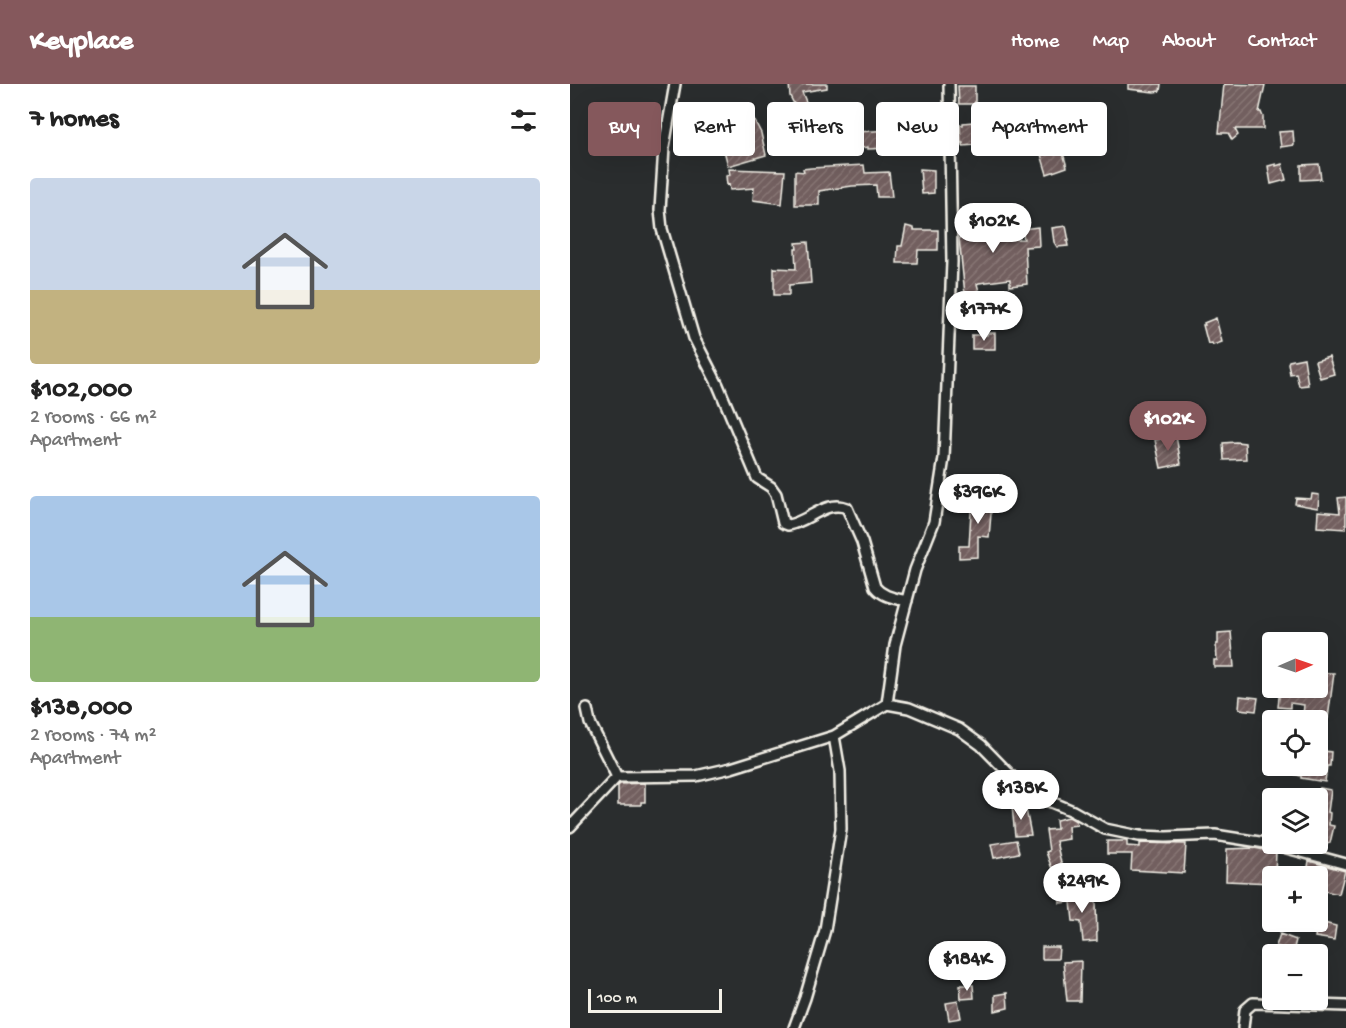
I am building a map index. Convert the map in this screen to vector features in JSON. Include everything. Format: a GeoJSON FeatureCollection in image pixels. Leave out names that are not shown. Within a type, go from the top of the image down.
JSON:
{"type":"FeatureCollection","features":[{"type":"Feature","properties":{"kind":"street"},"geometry":{"type":"LineString","coordinates":[[675,84],[664,147],[660,210],[662,229],[694,338],[718,385],[757,478],[771,487],[776,494],[783,523],[788,525],[839,505],[847,508],[862,542],[875,587],[888,597],[907,601]]}},
{"type":"Feature","properties":{"kind":"street"},"geometry":{"type":"LineString","coordinates":[[886,704],[895,645],[915,570],[934,522],[944,458],[952,262],[948,84]]}},
{"type":"Feature","properties":{"kind":"street"},"geometry":{"type":"LineString","coordinates":[[570,827],[617,777],[696,776],[731,768],[834,736],[886,704],[909,708],[958,729],[981,745],[1028,792],[1073,811],[1105,829],[1140,836],[1215,835],[1272,844],[1346,864]]}},
{"type":"Feature","properties":{"kind":"street"},"geometry":{"type":"LineString","coordinates":[[587,708],[590,723],[617,777]]}},
{"type":"Feature","properties":{"kind":"street"},"geometry":{"type":"LineString","coordinates":[[794,1028],[806,998],[825,930],[841,829],[840,771],[834,736]]}},
{"type":"Feature","properties":{"kind":"street"},"geometry":{"type":"LineString","coordinates":[[1243,1028],[1245,1010],[1253,1003],[1346,1006]]}},
{"type":"Feature","properties":{"kind":"building"},"geometry":{"type":"Polygon","coordinates":[[[789,84],[827,84],[827,88],[802,92],[806,102],[793,102],[789,84]]]}},
{"type":"Feature","properties":{"kind":"building"},"geometry":{"type":"Polygon","coordinates":[[[1128,84],[1161,84],[1160,91],[1154,92],[1128,89],[1128,84]]]}},
{"type":"Feature","properties":{"kind":"building"},"geometry":{"type":"Polygon","coordinates":[[[1224,84],[1265,85],[1259,112],[1263,117],[1263,129],[1235,129],[1238,135],[1232,140],[1228,133],[1219,133],[1224,84]]]}},
{"type":"Feature","properties":{"kind":"building"},"geometry":{"type":"Polygon","coordinates":[[[958,86],[975,86],[975,102],[959,104],[958,86]]]}},
{"type":"Feature","properties":{"kind":"building"},"geometry":{"type":"Polygon","coordinates":[[[755,121],[761,133],[766,155],[728,166],[726,156],[755,156],[755,121]]]}},
{"type":"Feature","properties":{"kind":"building"},"geometry":{"type":"Polygon","coordinates":[[[971,122],[971,145],[963,146],[961,143],[960,125],[971,122]]]}},
{"type":"Feature","properties":{"kind":"building"},"geometry":{"type":"Polygon","coordinates":[[[876,131],[876,149],[868,149],[868,147],[864,148],[864,132],[876,131]]]}},
{"type":"Feature","properties":{"kind":"building"},"geometry":{"type":"Polygon","coordinates":[[[1293,131],[1294,145],[1281,147],[1279,132],[1293,131]]]}},
{"type":"Feature","properties":{"kind":"building"},"geometry":{"type":"Polygon","coordinates":[[[1042,156],[1064,156],[1067,167],[1047,174],[1042,156]]]}},
{"type":"Feature","properties":{"kind":"building"},"geometry":{"type":"Polygon","coordinates":[[[1276,164],[1276,166],[1282,164],[1286,180],[1271,184],[1268,166],[1276,164]]]}},
{"type":"Feature","properties":{"kind":"building"},"geometry":{"type":"Polygon","coordinates":[[[1319,164],[1321,179],[1301,180],[1301,165],[1319,164]]]}},
{"type":"Feature","properties":{"kind":"building"},"geometry":{"type":"Polygon","coordinates":[[[864,165],[865,173],[889,172],[892,197],[877,197],[876,185],[852,186],[819,191],[819,205],[795,205],[795,171],[864,165]]]}},
{"type":"Feature","properties":{"kind":"building"},"geometry":{"type":"Polygon","coordinates":[[[729,169],[785,171],[782,204],[753,200],[754,188],[730,190],[726,176],[730,175],[729,169]]]}},
{"type":"Feature","properties":{"kind":"building"},"geometry":{"type":"Polygon","coordinates":[[[920,169],[934,170],[934,193],[922,194],[920,169]]]}},
{"type":"Feature","properties":{"kind":"building"},"geometry":{"type":"Polygon","coordinates":[[[987,210],[989,232],[998,231],[999,240],[1024,239],[1022,229],[1038,227],[1039,246],[1025,247],[1027,284],[1010,286],[1010,279],[979,283],[977,284],[979,291],[965,294],[959,238],[970,236],[965,215],[971,214],[971,211],[987,210]]]}},
{"type":"Feature","properties":{"kind":"building"},"geometry":{"type":"Polygon","coordinates":[[[906,226],[914,230],[938,230],[938,250],[918,250],[917,263],[897,263],[898,246],[902,246],[906,226]]]}},
{"type":"Feature","properties":{"kind":"building"},"geometry":{"type":"Polygon","coordinates":[[[1066,226],[1068,246],[1057,247],[1052,228],[1066,226]]]}},
{"type":"Feature","properties":{"kind":"building"},"geometry":{"type":"Polygon","coordinates":[[[808,242],[811,283],[789,285],[789,295],[774,295],[774,268],[796,269],[796,243],[808,242]]]}},
{"type":"Feature","properties":{"kind":"building"},"geometry":{"type":"Polygon","coordinates":[[[1216,318],[1222,342],[1208,344],[1203,325],[1216,318]]]}},
{"type":"Feature","properties":{"kind":"building"},"geometry":{"type":"Polygon","coordinates":[[[987,333],[995,333],[995,349],[972,349],[972,335],[987,335],[987,333]]]}},
{"type":"Feature","properties":{"kind":"building"},"geometry":{"type":"Polygon","coordinates":[[[1329,357],[1334,374],[1320,378],[1315,361],[1329,357]]]}},
{"type":"Feature","properties":{"kind":"building"},"geometry":{"type":"Polygon","coordinates":[[[1304,358],[1308,385],[1299,386],[1296,373],[1290,374],[1288,363],[1304,358]]]}},
{"type":"Feature","properties":{"kind":"building"},"geometry":{"type":"Polygon","coordinates":[[[1176,436],[1181,464],[1161,468],[1155,440],[1176,436]]]}},
{"type":"Feature","properties":{"kind":"building"},"geometry":{"type":"Polygon","coordinates":[[[1223,443],[1245,443],[1246,459],[1224,460],[1223,443]]]}},
{"type":"Feature","properties":{"kind":"building"},"geometry":{"type":"Polygon","coordinates":[[[972,494],[990,496],[989,502],[992,502],[989,537],[978,536],[978,557],[959,558],[959,546],[969,546],[972,494]]]}},
{"type":"Feature","properties":{"kind":"building"},"geometry":{"type":"Polygon","coordinates":[[[1312,494],[1319,495],[1318,508],[1295,504],[1296,498],[1311,499],[1312,494]]]}},
{"type":"Feature","properties":{"kind":"building"},"geometry":{"type":"Polygon","coordinates":[[[1346,497],[1346,529],[1317,527],[1318,511],[1340,513],[1338,498],[1346,497]]]}},
{"type":"Feature","properties":{"kind":"building"},"geometry":{"type":"Polygon","coordinates":[[[1231,632],[1234,667],[1214,667],[1214,660],[1217,660],[1218,633],[1231,632]]]}},
{"type":"Feature","properties":{"kind":"building"},"geometry":{"type":"Polygon","coordinates":[[[1328,673],[1334,673],[1328,718],[1328,710],[1304,710],[1304,705],[1290,703],[1290,708],[1278,707],[1279,698],[1328,698],[1328,673]]]}},
{"type":"Feature","properties":{"kind":"building"},"geometry":{"type":"Polygon","coordinates":[[[1240,696],[1258,698],[1256,711],[1239,709],[1240,696]]]}},
{"type":"Feature","properties":{"kind":"building"},"geometry":{"type":"Polygon","coordinates":[[[1328,752],[1331,752],[1330,766],[1328,766],[1328,752]]]}},
{"type":"Feature","properties":{"kind":"building"},"geometry":{"type":"Polygon","coordinates":[[[1301,776],[1326,776],[1325,782],[1301,778],[1301,776]]]}},
{"type":"Feature","properties":{"kind":"building"},"geometry":{"type":"Polygon","coordinates":[[[645,783],[645,802],[641,802],[641,805],[618,805],[618,786],[620,784],[645,783]]]}},
{"type":"Feature","properties":{"kind":"building"},"geometry":{"type":"Polygon","coordinates":[[[1328,789],[1331,790],[1328,812],[1328,789]]]}},
{"type":"Feature","properties":{"kind":"building"},"geometry":{"type":"Polygon","coordinates":[[[1025,804],[1031,835],[1015,836],[1012,806],[1025,804]]]}},
{"type":"Feature","properties":{"kind":"building"},"geometry":{"type":"Polygon","coordinates":[[[1328,812],[1330,813],[1329,825],[1334,826],[1330,843],[1328,843],[1328,812]]]}},
{"type":"Feature","properties":{"kind":"building"},"geometry":{"type":"Polygon","coordinates":[[[1069,817],[1076,821],[1077,825],[1068,826],[1069,839],[1056,841],[1062,867],[1052,869],[1046,852],[1049,851],[1046,830],[1057,829],[1056,820],[1069,817]]]}},
{"type":"Feature","properties":{"kind":"building"},"geometry":{"type":"Polygon","coordinates":[[[1016,840],[1019,853],[994,858],[991,844],[1016,840]]]}},
{"type":"Feature","properties":{"kind":"building"},"geometry":{"type":"Polygon","coordinates":[[[1107,841],[1127,841],[1127,846],[1140,847],[1140,843],[1186,844],[1184,873],[1131,870],[1132,854],[1107,854],[1107,841]]]}},
{"type":"Feature","properties":{"kind":"building"},"geometry":{"type":"Polygon","coordinates":[[[1254,848],[1262,849],[1262,854],[1276,854],[1275,866],[1262,866],[1262,883],[1226,881],[1227,849],[1254,848]]]}},
{"type":"Feature","properties":{"kind":"building"},"geometry":{"type":"Polygon","coordinates":[[[1309,861],[1327,866],[1308,866],[1309,861]]]}},
{"type":"Feature","properties":{"kind":"building"},"geometry":{"type":"Polygon","coordinates":[[[1328,866],[1345,871],[1339,894],[1328,892],[1328,866]]]}},
{"type":"Feature","properties":{"kind":"building"},"geometry":{"type":"Polygon","coordinates":[[[1072,888],[1073,892],[1080,892],[1081,904],[1096,902],[1097,941],[1083,942],[1081,922],[1073,921],[1071,902],[1060,903],[1059,890],[1072,888]]]}},
{"type":"Feature","properties":{"kind":"building"},"geometry":{"type":"Polygon","coordinates":[[[1328,924],[1336,926],[1334,940],[1315,937],[1316,932],[1328,932],[1328,924]]]}},
{"type":"Feature","properties":{"kind":"building"},"geometry":{"type":"Polygon","coordinates":[[[1280,934],[1296,940],[1295,944],[1277,944],[1280,934]]]}},
{"type":"Feature","properties":{"kind":"building"},"geometry":{"type":"Polygon","coordinates":[[[1042,947],[1059,947],[1058,959],[1042,959],[1042,947]]]}},
{"type":"Feature","properties":{"kind":"building"},"geometry":{"type":"Polygon","coordinates":[[[1081,961],[1080,1001],[1067,1001],[1063,962],[1081,961]]]}},
{"type":"Feature","properties":{"kind":"building"},"geometry":{"type":"Polygon","coordinates":[[[960,985],[973,985],[974,998],[961,999],[960,985]]]}},
{"type":"Feature","properties":{"kind":"building"},"geometry":{"type":"Polygon","coordinates":[[[1007,993],[1008,1008],[995,1011],[995,995],[1007,993]]]}},
{"type":"Feature","properties":{"kind":"building"},"geometry":{"type":"Polygon","coordinates":[[[958,1001],[961,1018],[949,1020],[946,1003],[958,1001]]]}}]}
